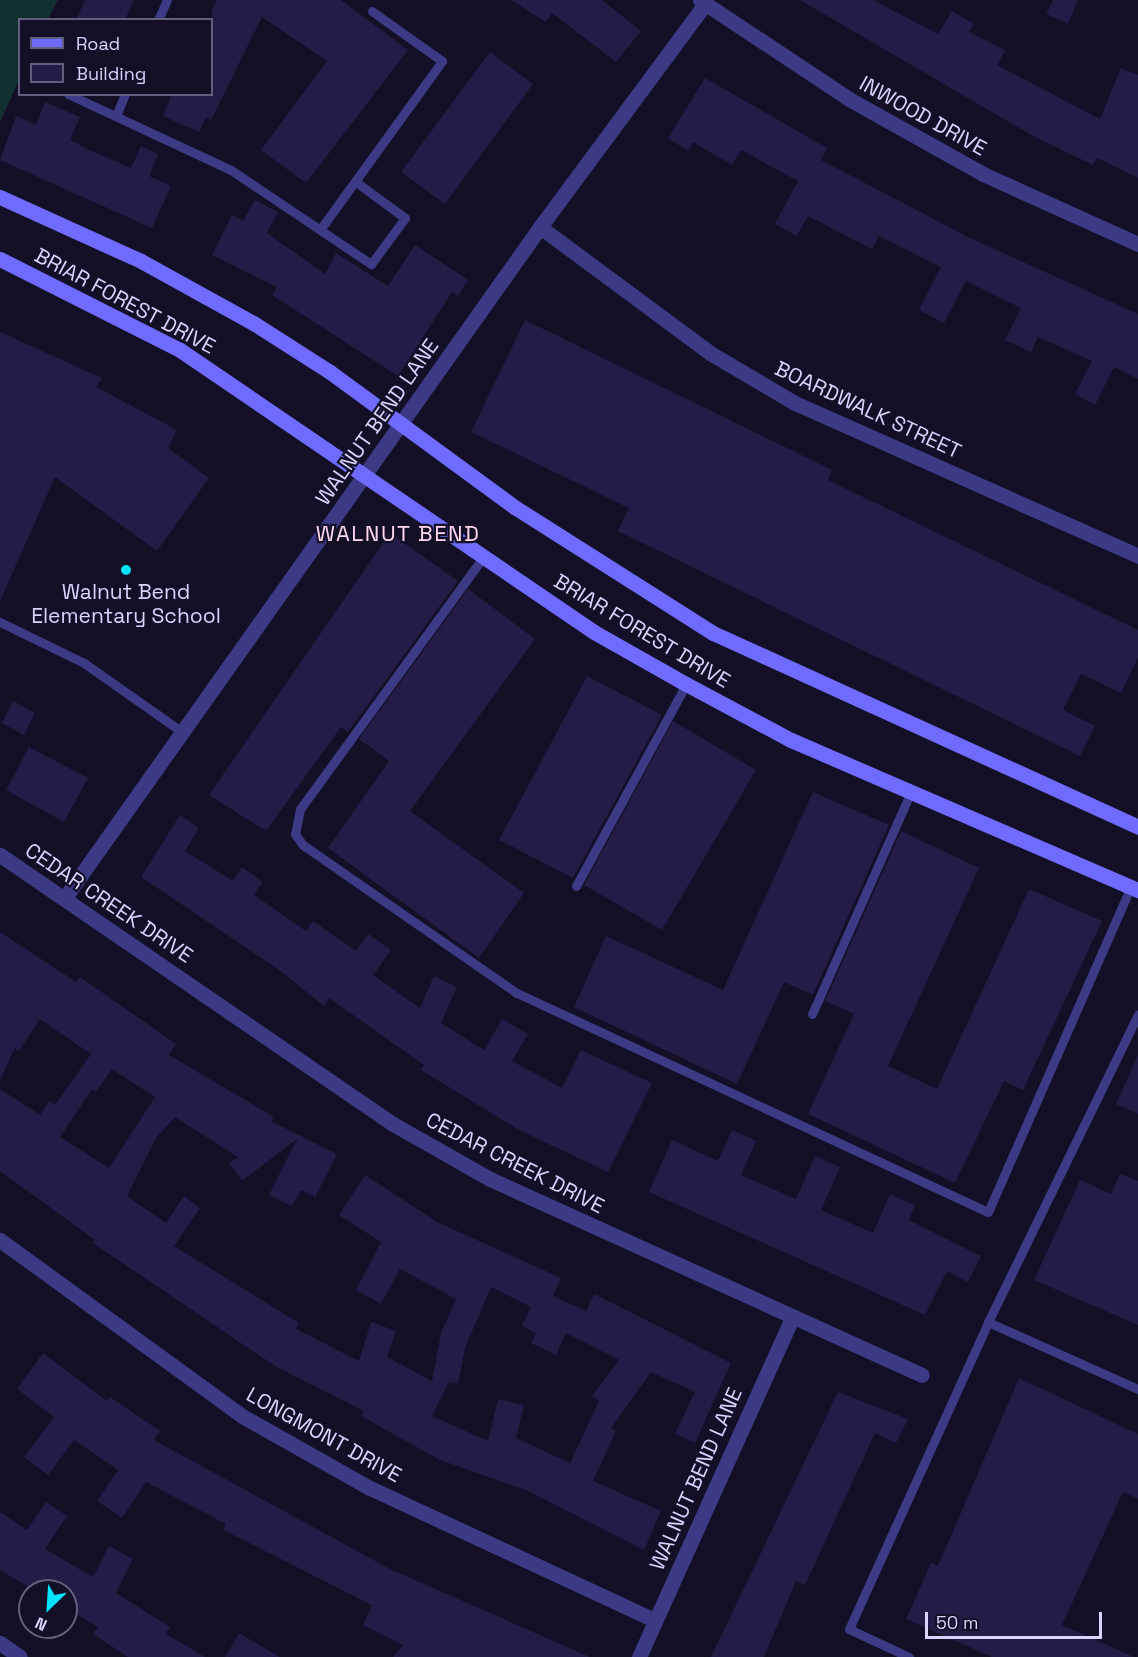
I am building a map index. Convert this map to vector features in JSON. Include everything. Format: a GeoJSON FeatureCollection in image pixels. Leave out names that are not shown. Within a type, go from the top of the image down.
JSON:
{"type":"FeatureCollection","features":[{"type":"Feature","properties":{"kind":"main road","name":"BRIAR FOREST DRIVE"},"geometry":{"type":"LineString","coordinates":[[0,197],[141,261],[255,324],[401,424],[516,508],[713,633],[1138,827]]}},
{"type":"Feature","properties":{"kind":"main road","name":"BRIAR FOREST DRIVE"},"geometry":{"type":"LineString","coordinates":[[0,259],[180,350],[366,474],[594,632],[686,684],[791,740],[1134,888]]}},
{"type":"Feature","properties":{"kind":"street","name":"WALNUT BEND LANE"},"geometry":{"type":"LineString","coordinates":[[66,896],[702,2]]}},
{"type":"Feature","properties":{"kind":"street","name":"INWOOD DRIVE"},"geometry":{"type":"LineString","coordinates":[[702,2],[849,99],[962,163],[1138,244]]}},
{"type":"Feature","properties":{"kind":"street","name":"BOARDWALK STREET"},"geometry":{"type":"LineString","coordinates":[[540,227],[710,353],[795,403],[1138,556]]}},
{"type":"Feature","properties":{"kind":"street","name":"CEDAR CREEK DRIVE"},"geometry":{"type":"LineString","coordinates":[[0,855],[66,896],[393,1124],[490,1179],[792,1318],[922,1375]]}},
{"type":"Feature","properties":{"kind":"street","name":"LONGMONT DRIVE"},"geometry":{"type":"LineString","coordinates":[[0,1240],[242,1416],[370,1488],[655,1620]]}},
{"type":"Feature","properties":{"kind":"street","name":"WALNUT BEND LANE"},"geometry":{"type":"LineString","coordinates":[[639,1657],[792,1318]]}},
{"type":"Feature","properties":{"kind":"street"},"geometry":{"type":"LineString","coordinates":[[0,1643],[20,1657]]}},
{"type":"Feature","properties":{"kind":"lane"},"geometry":{"type":"LineString","coordinates":[[159,18],[167,0]]}},
{"type":"Feature","properties":{"kind":"lane"},"geometry":{"type":"LineString","coordinates":[[322,227],[442,61],[372,11]]}},
{"type":"Feature","properties":{"kind":"lane"},"geometry":{"type":"LineString","coordinates":[[72,96],[231,170],[322,227],[370,264],[405,218],[356,182]]}},
{"type":"Feature","properties":{"kind":"lane"},"geometry":{"type":"LineString","coordinates":[[116,116],[124,96]]}},
{"type":"Feature","properties":{"kind":"lane"},"geometry":{"type":"LineString","coordinates":[[484,556],[300,809],[295,834],[303,845],[517,993],[987,1212],[1134,888]]}},
{"type":"Feature","properties":{"kind":"lane"},"geometry":{"type":"LineString","coordinates":[[0,622],[84,663],[182,732]]}},
{"type":"Feature","properties":{"kind":"lane"},"geometry":{"type":"LineString","coordinates":[[576,886],[686,684]]}},
{"type":"Feature","properties":{"kind":"lane"},"geometry":{"type":"LineString","coordinates":[[812,1014],[911,792]]}},
{"type":"Feature","properties":{"kind":"lane"},"geometry":{"type":"LineString","coordinates":[[909,1657],[849,1629],[988,1323],[1138,1015]]}},
{"type":"Feature","properties":{"kind":"lane"},"geometry":{"type":"LineString","coordinates":[[988,1323],[1138,1389]]}},
{"type":"Feature","properties":{"kind":"green space"},"geometry":{"type":"Polygon","coordinates":[[[0,0],[58,0],[49,18],[18,18],[18,82],[0,122],[0,0]]]}},
{"type":"Feature","properties":{"kind":"building"},"geometry":{"type":"Polygon","coordinates":[[[85,0],[134,0],[126,18],[77,18],[85,0]]]}},
{"type":"Feature","properties":{"kind":"building"},"geometry":{"type":"Polygon","coordinates":[[[217,0],[341,0],[408,50],[306,183],[261,150],[327,61],[262,17],[211,120],[206,117],[199,132],[163,116],[171,96],[213,96],[212,10],[217,0]]]}},
{"type":"Feature","properties":{"kind":"building"},"geometry":{"type":"Polygon","coordinates":[[[511,0],[602,0],[641,31],[616,62],[552,13],[546,22],[511,0]]]}},
{"type":"Feature","properties":{"kind":"building"},"geometry":{"type":"Polygon","coordinates":[[[800,0],[873,0],[938,34],[952,11],[974,24],[969,32],[1005,50],[997,65],[1100,119],[1121,68],[1138,75],[1138,178],[1097,158],[1093,165],[1033,136],[800,0]]]}},
{"type":"Feature","properties":{"kind":"building"},"geometry":{"type":"Polygon","coordinates":[[[1053,0],[1078,0],[1068,24],[1046,14],[1053,0]]]}},
{"type":"Feature","properties":{"kind":"building"},"geometry":{"type":"Polygon","coordinates":[[[490,52],[533,84],[445,204],[401,172],[490,52]]]}},
{"type":"Feature","properties":{"kind":"building"},"geometry":{"type":"Polygon","coordinates":[[[705,78],[827,148],[821,160],[970,238],[1138,314],[1138,379],[1114,367],[1095,405],[1075,394],[1092,361],[1038,337],[1031,352],[1005,340],[1021,308],[966,281],[944,323],[919,310],[941,267],[879,236],[872,249],[808,216],[797,236],[775,224],[798,181],[741,150],[732,165],[693,142],[688,151],[668,138],[705,78]]]}},
{"type":"Feature","properties":{"kind":"building"},"geometry":{"type":"Polygon","coordinates":[[[45,102],[80,117],[70,140],[89,150],[131,168],[141,146],[158,154],[149,176],[171,186],[152,228],[0,160],[16,116],[36,125],[45,102]]]}},
{"type":"Feature","properties":{"kind":"building"},"geometry":{"type":"Polygon","coordinates":[[[255,200],[278,212],[267,233],[325,274],[336,253],[388,286],[415,245],[468,280],[458,296],[452,292],[398,376],[272,295],[277,287],[212,255],[232,215],[243,221],[255,200]]]}},
{"type":"Feature","properties":{"kind":"building"},"geometry":{"type":"Polygon","coordinates":[[[525,320],[832,470],[828,480],[1138,630],[1138,658],[1121,693],[1081,674],[1063,710],[1095,726],[1080,756],[618,531],[629,508],[471,432],[525,320]]]}},
{"type":"Feature","properties":{"kind":"building"},"geometry":{"type":"Polygon","coordinates":[[[0,332],[102,378],[96,387],[177,430],[168,448],[209,478],[157,551],[55,477],[0,601],[0,332]]]}},
{"type":"Feature","properties":{"kind":"building"},"geometry":{"type":"Polygon","coordinates":[[[390,533],[458,581],[348,732],[341,727],[266,831],[209,795],[390,533]]]}},
{"type":"Feature","properties":{"kind":"building"},"geometry":{"type":"Polygon","coordinates":[[[468,589],[535,639],[410,811],[524,893],[479,958],[328,848],[389,761],[359,739],[468,589]]]}},
{"type":"Feature","properties":{"kind":"building"},"geometry":{"type":"Polygon","coordinates":[[[587,676],[662,715],[573,878],[499,840],[587,676]]]}},
{"type":"Feature","properties":{"kind":"building"},"geometry":{"type":"Polygon","coordinates":[[[13,701],[35,713],[24,735],[2,723],[13,701]]]}},
{"type":"Feature","properties":{"kind":"building"},"geometry":{"type":"Polygon","coordinates":[[[673,721],[756,770],[662,930],[584,885],[673,721]]]}},
{"type":"Feature","properties":{"kind":"building"},"geometry":{"type":"Polygon","coordinates":[[[29,747],[88,778],[64,822],[6,790],[29,747]]]}},
{"type":"Feature","properties":{"kind":"building"},"geometry":{"type":"Polygon","coordinates":[[[813,792],[889,825],[813,995],[784,982],[737,1084],[574,1007],[606,936],[723,990],[813,792]]]}},
{"type":"Feature","properties":{"kind":"building"},"geometry":{"type":"Polygon","coordinates":[[[180,815],[199,828],[185,851],[233,881],[242,867],[263,882],[254,895],[306,931],[313,921],[356,951],[368,934],[391,950],[373,975],[420,1008],[434,976],[457,987],[441,1023],[484,1050],[502,1019],[528,1034],[512,1061],[562,1088],[581,1050],[652,1083],[608,1172],[519,1130],[421,1070],[424,1065],[329,998],[324,1006],[278,969],[141,877],[180,815]]]}},
{"type":"Feature","properties":{"kind":"building"},"geometry":{"type":"Polygon","coordinates":[[[901,831],[979,868],[888,1066],[937,1089],[1029,889],[1102,921],[1023,1090],[1004,1081],[955,1183],[808,1114],[854,1014],[825,1001],[901,831]]]}},
{"type":"Feature","properties":{"kind":"building"},"geometry":{"type":"Polygon","coordinates":[[[0,932],[76,982],[80,977],[176,1044],[169,1055],[274,1117],[271,1121],[337,1154],[315,1197],[301,1190],[292,1206],[269,1195],[297,1139],[242,1181],[229,1163],[238,1157],[175,1117],[156,1138],[127,1196],[166,1223],[184,1196],[200,1208],[174,1246],[299,1323],[296,1329],[359,1361],[371,1322],[396,1331],[387,1357],[432,1381],[441,1333],[456,1299],[400,1269],[381,1304],[356,1290],[381,1242],[339,1215],[365,1175],[437,1222],[561,1278],[553,1296],[586,1311],[594,1294],[731,1363],[695,1443],[675,1434],[695,1392],[651,1372],[611,1428],[616,1431],[593,1481],[661,1511],[644,1550],[526,1490],[440,1460],[361,1416],[364,1411],[275,1366],[93,1243],[95,1240],[0,1171],[0,1089],[40,1115],[49,1101],[55,1105],[91,1054],[40,1019],[19,1051],[15,1048],[0,1080],[0,932]],[[112,1069],[96,1092],[92,1089],[60,1137],[109,1168],[155,1097],[112,1069]],[[491,1287],[465,1348],[458,1384],[449,1382],[432,1416],[488,1441],[498,1399],[524,1405],[516,1438],[570,1463],[599,1401],[592,1396],[619,1360],[566,1333],[556,1355],[531,1343],[536,1333],[522,1326],[531,1307],[491,1287]]]}},
{"type":"Feature","properties":{"kind":"building"},"geometry":{"type":"Polygon","coordinates":[[[1138,1055],[1138,1114],[1116,1104],[1138,1055]]]}},
{"type":"Feature","properties":{"kind":"building"},"geometry":{"type":"Polygon","coordinates":[[[732,1130],[756,1141],[741,1175],[796,1199],[815,1156],[840,1167],[821,1210],[873,1233],[890,1194],[915,1205],[909,1220],[981,1256],[968,1282],[947,1271],[925,1315],[649,1192],[672,1140],[718,1161],[732,1130]]]}},
{"type":"Feature","properties":{"kind":"building"},"geometry":{"type":"Polygon","coordinates":[[[1120,1174],[1138,1181],[1138,1325],[1034,1280],[1080,1180],[1111,1194],[1120,1174]]]}},
{"type":"Feature","properties":{"kind":"building"},"geometry":{"type":"Polygon","coordinates":[[[43,1353],[107,1401],[110,1397],[160,1431],[154,1440],[390,1569],[590,1657],[393,1657],[403,1645],[363,1625],[372,1605],[223,1530],[226,1524],[146,1482],[122,1518],[97,1501],[118,1470],[74,1440],[48,1475],[24,1457],[54,1417],[17,1389],[43,1353]]]}},
{"type":"Feature","properties":{"kind":"building"},"geometry":{"type":"Polygon","coordinates":[[[1019,1378],[1138,1434],[1138,1499],[1123,1492],[1062,1625],[1134,1657],[992,1657],[906,1619],[931,1563],[938,1566],[1019,1378]]]}},
{"type":"Feature","properties":{"kind":"building"},"geometry":{"type":"Polygon","coordinates":[[[838,1392],[908,1419],[896,1443],[875,1433],[805,1585],[796,1581],[764,1657],[711,1657],[838,1392]]]}},
{"type":"Feature","properties":{"kind":"building"},"geometry":{"type":"Polygon","coordinates":[[[46,1502],[67,1516],[45,1549],[93,1577],[109,1546],[133,1559],[116,1593],[170,1627],[166,1634],[205,1657],[128,1657],[93,1634],[98,1627],[78,1615],[78,1579],[18,1580],[0,1570],[0,1512],[27,1530],[46,1502]]]}},
{"type":"Feature","properties":{"kind":"building"},"geometry":{"type":"Polygon","coordinates":[[[239,1633],[280,1657],[225,1657],[239,1633]]]}},
{"type":"Feature","properties":{"kind":"place","name":"Walnut Bend Elementary School"},"geometry":{"type":"Point","coordinates":[126,570]}},
{"type":"Feature","properties":{"kind":"district","name":"WALNUT BEND"},"geometry":{"type":"Point","coordinates":[398,534]}}]}
